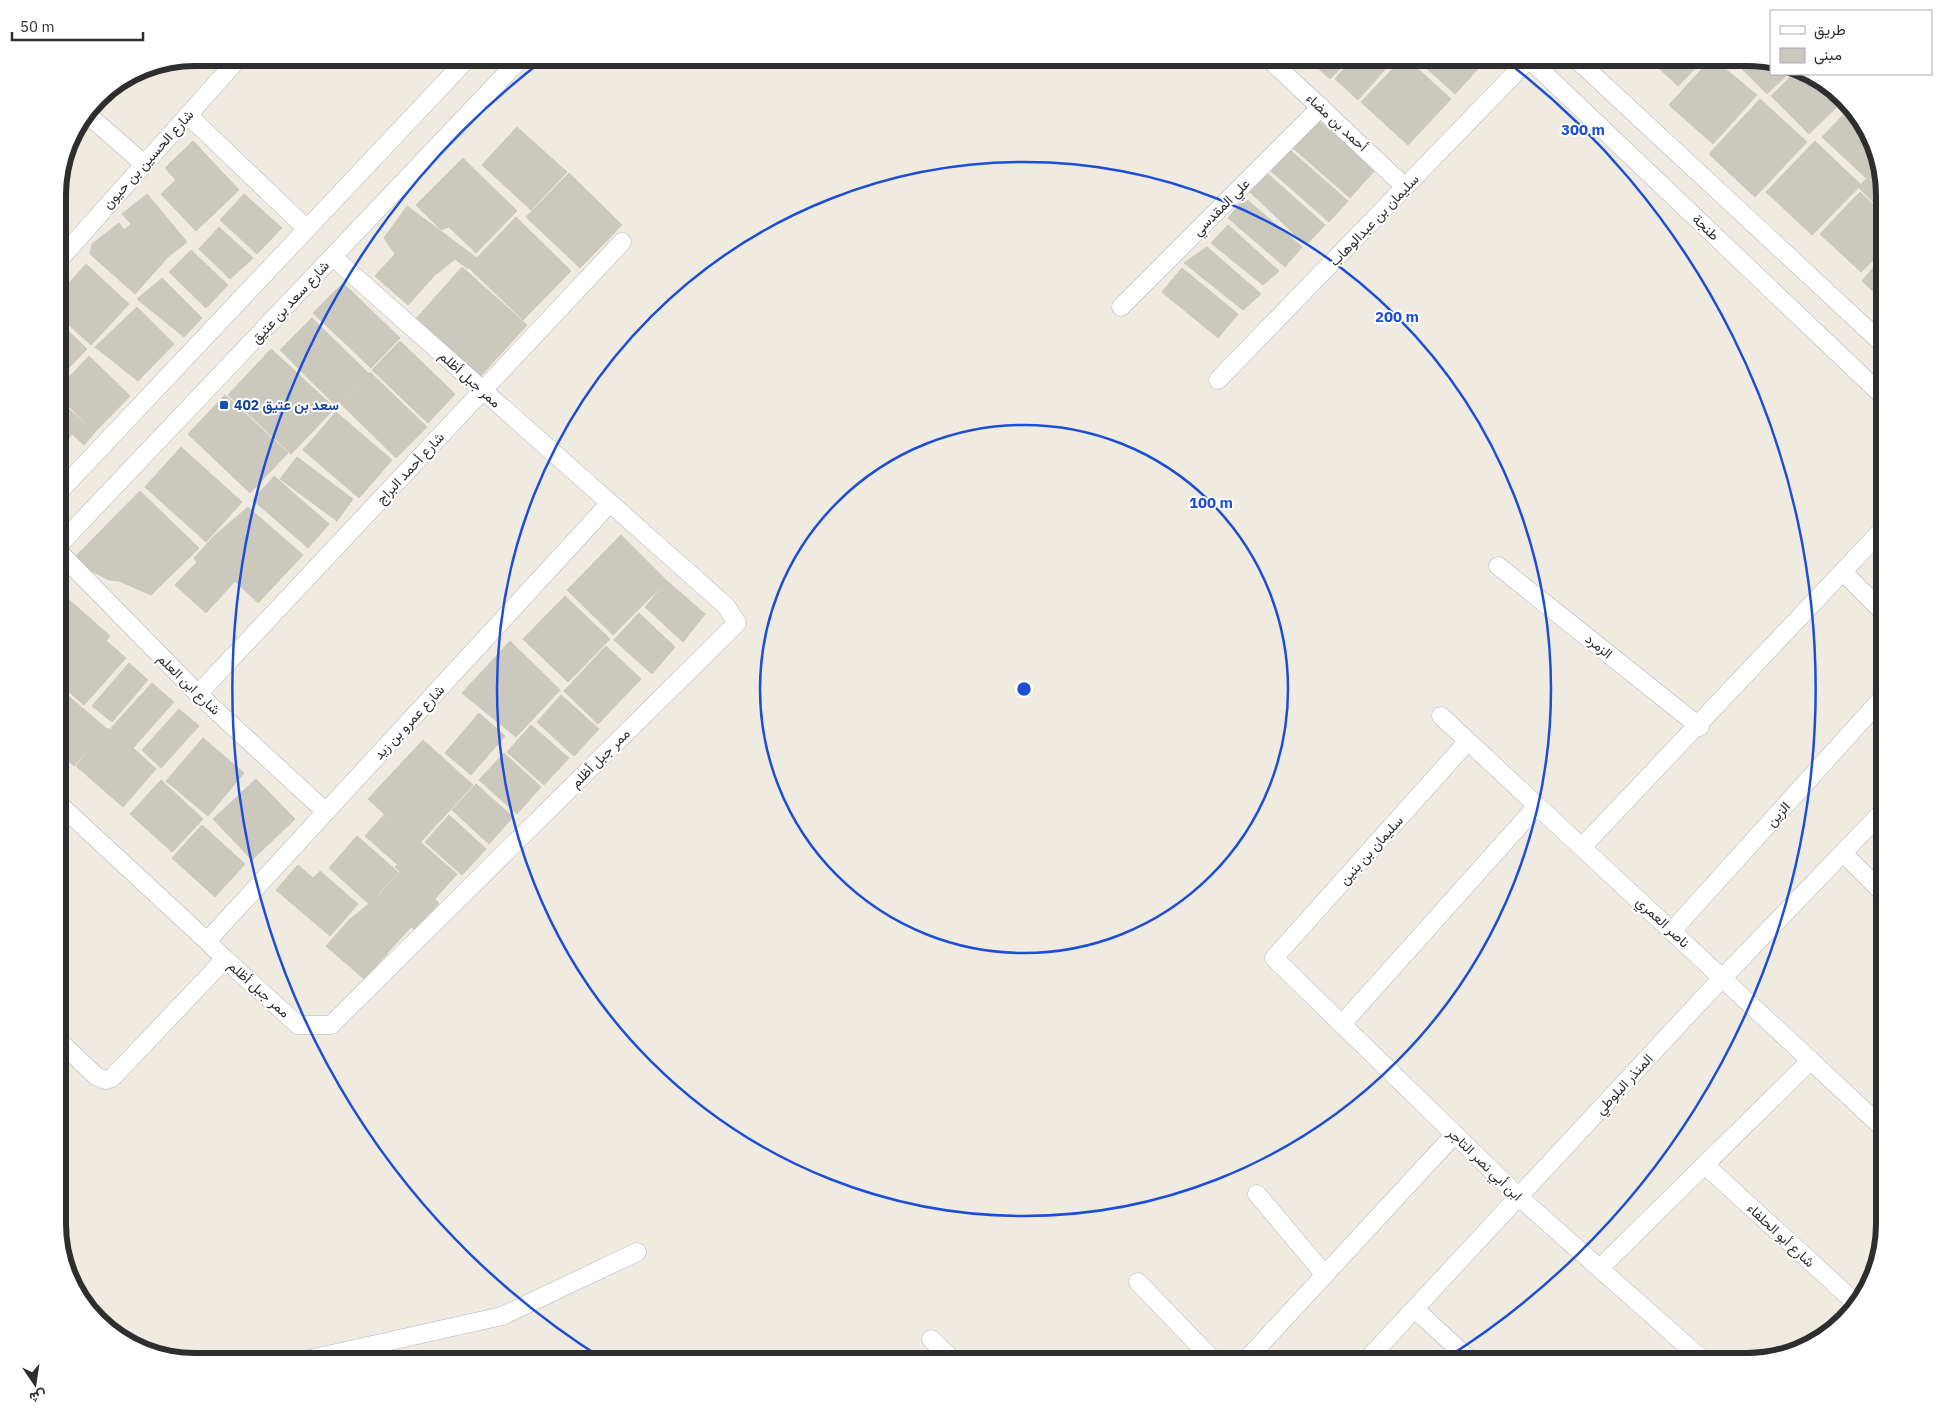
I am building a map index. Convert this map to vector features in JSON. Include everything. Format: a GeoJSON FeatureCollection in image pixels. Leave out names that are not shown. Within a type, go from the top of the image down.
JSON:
{"type":"FeatureCollection","features":[{"type":"Feature","properties":{"kind":"street","name":"شارع الحسين بن حيون"},"geometry":{"type":"LineString","coordinates":[[67,251],[232,66]]}},
{"type":"Feature","properties":{"kind":"street"},"geometry":{"type":"LineString","coordinates":[[67,483],[460,66]]}},
{"type":"Feature","properties":{"kind":"street","name":"شارع سعد بن عتيق"},"geometry":{"type":"LineString","coordinates":[[67,536],[513,66]]}},
{"type":"Feature","properties":{"kind":"street","name":"أحمد بن مضاء"},"geometry":{"type":"LineString","coordinates":[[1276,66],[1405,187]]}},
{"type":"Feature","properties":{"kind":"street","name":"سليمان بن عبدالوهاب"},"geometry":{"type":"LineString","coordinates":[[1218,380],[1520,66]]}},
{"type":"Feature","properties":{"kind":"street","name":"طنجة"},"geometry":{"type":"LineString","coordinates":[[1536,66],[1876,389]]}},
{"type":"Feature","properties":{"kind":"street"},"geometry":{"type":"LineString","coordinates":[[1584,66],[1876,337]]}},
{"type":"Feature","properties":{"kind":"street","name":"علي المقدسي"},"geometry":{"type":"LineString","coordinates":[[1121,307],[1321,108]]}},
{"type":"Feature","properties":{"kind":"street"},"geometry":{"type":"LineString","coordinates":[[188,115],[306,229]]}},
{"type":"Feature","properties":{"kind":"street"},"geometry":{"type":"LineString","coordinates":[[92,118],[144,164]]}},
{"type":"Feature","properties":{"kind":"street","name":"شارع أحمد البراج"},"geometry":{"type":"LineString","coordinates":[[198,694],[622,242]]}},
{"type":"Feature","properties":{"kind":"street","name":"ممر جبل أظلم"},"geometry":{"type":"LineString","coordinates":[[67,811],[298,1025],[331,1025],[737,623],[726,606],[332,256]]}},
{"type":"Feature","properties":{"kind":"street","name":"شارع عمرو بن زيد"},"geometry":{"type":"LineString","coordinates":[[207,941],[610,503]]}},
{"type":"Feature","properties":{"kind":"street"},"geometry":{"type":"LineString","coordinates":[[1582,847],[1699,726],[1876,537]]}},
{"type":"Feature","properties":{"kind":"street","name":"شارع ابن العلم"},"geometry":{"type":"LineString","coordinates":[[67,561],[198,694],[326,812]]}},
{"type":"Feature","properties":{"kind":"street","name":"الزمرد"},"geometry":{"type":"LineString","coordinates":[[1498,566],[1699,726]]}},
{"type":"Feature","properties":{"kind":"street"},"geometry":{"type":"LineString","coordinates":[[1843,572],[1876,605]]}},
{"type":"Feature","properties":{"kind":"street","name":"الزين"},"geometry":{"type":"LineString","coordinates":[[1672,932],[1876,705]]}},
{"type":"Feature","properties":{"kind":"street","name":"ناصر العمري"},"geometry":{"type":"LineString","coordinates":[[1441,716],[1876,1121]]}},
{"type":"Feature","properties":{"kind":"street","name":"سليمان بن بنين"},"geometry":{"type":"LineString","coordinates":[[1274,958],[1468,741]]}},
{"type":"Feature","properties":{"kind":"street"},"geometry":{"type":"LineString","coordinates":[[1342,1024],[1537,806]]}},
{"type":"Feature","properties":{"kind":"street","name":"المنذر البلوطي"},"geometry":{"type":"LineString","coordinates":[[1374,1353],[1722,978],[1876,818]]}},
{"type":"Feature","properties":{"kind":"street"},"geometry":{"type":"LineString","coordinates":[[1843,853],[1876,886]]}},
{"type":"Feature","properties":{"kind":"street","name":"ابن أبي نصر التاجر"},"geometry":{"type":"LineString","coordinates":[[1274,958],[1519,1197],[1694,1353]]}},
{"type":"Feature","properties":{"kind":"street"},"geometry":{"type":"LineString","coordinates":[[67,1049],[96,1076],[105,1080],[112,1078],[225,959]]}},
{"type":"Feature","properties":{"kind":"street"},"geometry":{"type":"LineString","coordinates":[[1600,1268],[1811,1060]]}},
{"type":"Feature","properties":{"kind":"street"},"geometry":{"type":"LineString","coordinates":[[1253,1353],[1455,1134]]}},
{"type":"Feature","properties":{"kind":"street","name":"شارع أبو الحلفاء"},"geometry":{"type":"LineString","coordinates":[[1705,1165],[1851,1299]]}},
{"type":"Feature","properties":{"kind":"street"},"geometry":{"type":"LineString","coordinates":[[1257,1194],[1325,1275]]}},
{"type":"Feature","properties":{"kind":"street"},"geometry":{"type":"LineString","coordinates":[[340,1353],[502,1316],[637,1252]]}},
{"type":"Feature","properties":{"kind":"street"},"geometry":{"type":"LineString","coordinates":[[1138,1282],[1205,1353]]}},
{"type":"Feature","properties":{"kind":"street"},"geometry":{"type":"LineString","coordinates":[[1415,1309],[1461,1353]]}},
{"type":"Feature","properties":{"kind":"street"},"geometry":{"type":"LineString","coordinates":[[931,1339],[945,1353]]}},
{"type":"Feature","properties":{"kind":"building"},"geometry":{"type":"Polygon","coordinates":[[[1316,66],[1343,66],[1330,79],[1316,66]]]}},
{"type":"Feature","properties":{"kind":"building"},"geometry":{"type":"Polygon","coordinates":[[[1346,66],[1388,66],[1358,100],[1335,79],[1346,66]]]}},
{"type":"Feature","properties":{"kind":"building"},"geometry":{"type":"Polygon","coordinates":[[[1395,66],[1415,66],[1451,99],[1408,145],[1361,102],[1395,66]]]}},
{"type":"Feature","properties":{"kind":"building"},"geometry":{"type":"Polygon","coordinates":[[[1424,66],[1481,66],[1455,94],[1424,66]]]}},
{"type":"Feature","properties":{"kind":"building"},"geometry":{"type":"Polygon","coordinates":[[[1657,66],[1697,66],[1678,86],[1657,66]]]}},
{"type":"Feature","properties":{"kind":"building"},"geometry":{"type":"Polygon","coordinates":[[[1705,66],[1722,66],[1757,95],[1713,144],[1669,105],[1705,66]]]}},
{"type":"Feature","properties":{"kind":"building"},"geometry":{"type":"Polygon","coordinates":[[[1739,66],[1764,67],[1770,68],[1770,75],[1787,75],[1767,94],[1739,66]]]}},
{"type":"Feature","properties":{"kind":"building"},"geometry":{"type":"Polygon","coordinates":[[[1793,75],[1819,88],[1839,105],[1809,134],[1771,96],[1793,75]]]}},
{"type":"Feature","properties":{"kind":"building"},"geometry":{"type":"Polygon","coordinates":[[[1760,99],[1807,142],[1755,197],[1709,154],[1760,99]]]}},
{"type":"Feature","properties":{"kind":"building"},"geometry":{"type":"Polygon","coordinates":[[[1845,113],[1859,131],[1866,146],[1873,172],[1867,179],[1822,137],[1845,113]]]}},
{"type":"Feature","properties":{"kind":"building"},"geometry":{"type":"Polygon","coordinates":[[[1318,120],[1375,170],[1350,198],[1293,148],[1318,120]]]}},
{"type":"Feature","properties":{"kind":"building"},"geometry":{"type":"Polygon","coordinates":[[[517,127],[567,172],[531,210],[482,165],[517,127]]]}},
{"type":"Feature","properties":{"kind":"building"},"geometry":{"type":"Polygon","coordinates":[[[193,141],[239,190],[196,231],[161,194],[176,180],[165,168],[193,141]]]}},
{"type":"Feature","properties":{"kind":"building"},"geometry":{"type":"Polygon","coordinates":[[[1815,141],[1861,185],[1812,235],[1766,192],[1815,141]]]}},
{"type":"Feature","properties":{"kind":"building"},"geometry":{"type":"Polygon","coordinates":[[[1290,150],[1348,201],[1329,222],[1271,171],[1290,150]]]}},
{"type":"Feature","properties":{"kind":"building"},"geometry":{"type":"Polygon","coordinates":[[[463,158],[517,211],[476,253],[449,227],[441,230],[416,205],[463,158]]]}},
{"type":"Feature","properties":{"kind":"building"},"geometry":{"type":"Polygon","coordinates":[[[1873,172],[1876,205],[1858,187],[1873,172]]]}},
{"type":"Feature","properties":{"kind":"building"},"geometry":{"type":"Polygon","coordinates":[[[569,173],[622,225],[580,268],[526,217],[569,173]]]}},
{"type":"Feature","properties":{"kind":"building"},"geometry":{"type":"Polygon","coordinates":[[[1268,174],[1325,225],[1306,245],[1250,192],[1268,174]]]}},
{"type":"Feature","properties":{"kind":"building"},"geometry":{"type":"Polygon","coordinates":[[[1860,192],[1876,207],[1876,258],[1861,272],[1820,234],[1860,192]]]}},
{"type":"Feature","properties":{"kind":"building"},"geometry":{"type":"Polygon","coordinates":[[[147,194],[187,242],[168,257],[135,294],[90,254],[92,244],[119,223],[124,230],[131,224],[122,214],[147,194]]]}},
{"type":"Feature","properties":{"kind":"building"},"geometry":{"type":"Polygon","coordinates":[[[244,194],[282,228],[257,254],[220,220],[244,194]]]}},
{"type":"Feature","properties":{"kind":"building"},"geometry":{"type":"Polygon","coordinates":[[[1245,198],[1302,247],[1285,267],[1228,218],[1245,198]]]}},
{"type":"Feature","properties":{"kind":"building"},"geometry":{"type":"Polygon","coordinates":[[[407,206],[477,258],[468,269],[455,259],[435,275],[408,305],[375,276],[395,254],[384,238],[407,206]]]}},
{"type":"Feature","properties":{"kind":"building"},"geometry":{"type":"Polygon","coordinates":[[[516,217],[571,271],[523,320],[468,267],[516,217]]]}},
{"type":"Feature","properties":{"kind":"building"},"geometry":{"type":"Polygon","coordinates":[[[1228,225],[1279,271],[1263,285],[1211,243],[1228,225]]]}},
{"type":"Feature","properties":{"kind":"building"},"geometry":{"type":"Polygon","coordinates":[[[219,227],[253,258],[230,279],[199,249],[219,227]]]}},
{"type":"Feature","properties":{"kind":"building"},"geometry":{"type":"Polygon","coordinates":[[[1207,247],[1261,294],[1243,310],[1184,263],[1207,247]]]}},
{"type":"Feature","properties":{"kind":"building"},"geometry":{"type":"Polygon","coordinates":[[[191,250],[228,285],[206,308],[169,272],[191,250]]]}},
{"type":"Feature","properties":{"kind":"building"},"geometry":{"type":"Polygon","coordinates":[[[86,264],[129,304],[91,345],[67,323],[67,285],[86,264]]]}},
{"type":"Feature","properties":{"kind":"building"},"geometry":{"type":"Polygon","coordinates":[[[1876,264],[1876,294],[1862,281],[1876,264]]]}},
{"type":"Feature","properties":{"kind":"building"},"geometry":{"type":"Polygon","coordinates":[[[462,267],[527,325],[479,378],[415,320],[462,267]]]}},
{"type":"Feature","properties":{"kind":"building"},"geometry":{"type":"Polygon","coordinates":[[[1182,268],[1238,314],[1218,338],[1162,292],[1182,268]]]}},
{"type":"Feature","properties":{"kind":"building"},"geometry":{"type":"Polygon","coordinates":[[[162,278],[202,318],[184,337],[137,299],[162,278]]]}},
{"type":"Feature","properties":{"kind":"building"},"geometry":{"type":"Polygon","coordinates":[[[343,283],[400,338],[371,368],[313,313],[343,283]]]}},
{"type":"Feature","properties":{"kind":"building"},"geometry":{"type":"Polygon","coordinates":[[[137,307],[174,344],[138,381],[95,347],[137,307]]]}},
{"type":"Feature","properties":{"kind":"building"},"geometry":{"type":"Polygon","coordinates":[[[312,318],[368,373],[336,406],[280,350],[312,318]]]}},
{"type":"Feature","properties":{"kind":"building"},"geometry":{"type":"Polygon","coordinates":[[[67,330],[87,349],[67,370],[67,330]]]}},
{"type":"Feature","properties":{"kind":"building"},"geometry":{"type":"Polygon","coordinates":[[[400,341],[455,394],[428,423],[372,370],[400,341]]]}},
{"type":"Feature","properties":{"kind":"building"},"geometry":{"type":"Polygon","coordinates":[[[271,349],[334,407],[291,454],[228,395],[271,349]]]}},
{"type":"Feature","properties":{"kind":"building"},"geometry":{"type":"Polygon","coordinates":[[[89,356],[130,396],[95,432],[67,405],[67,379],[89,356]]]}},
{"type":"Feature","properties":{"kind":"building"},"geometry":{"type":"Polygon","coordinates":[[[370,372],[427,427],[396,458],[340,403],[370,372]]]}},
{"type":"Feature","properties":{"kind":"building"},"geometry":{"type":"Polygon","coordinates":[[[225,395],[288,453],[250,493],[188,434],[225,395]]]}},
{"type":"Feature","properties":{"kind":"building"},"geometry":{"type":"Polygon","coordinates":[[[67,408],[95,432],[84,445],[72,434],[67,440],[67,408]]]}},
{"type":"Feature","properties":{"kind":"building"},"geometry":{"type":"Polygon","coordinates":[[[336,412],[392,460],[359,498],[303,450],[336,412]]]}},
{"type":"Feature","properties":{"kind":"building"},"geometry":{"type":"Polygon","coordinates":[[[181,447],[242,502],[206,542],[145,487],[181,447]]]}},
{"type":"Feature","properties":{"kind":"building"},"geometry":{"type":"Polygon","coordinates":[[[297,457],[353,499],[337,521],[280,479],[297,457]]]}},
{"type":"Feature","properties":{"kind":"building"},"geometry":{"type":"Polygon","coordinates":[[[274,476],[329,524],[308,548],[253,500],[274,476]]]}},
{"type":"Feature","properties":{"kind":"building"},"geometry":{"type":"Polygon","coordinates":[[[140,491],[199,548],[151,595],[119,581],[109,580],[71,561],[140,491]]]}},
{"type":"Feature","properties":{"kind":"building"},"geometry":{"type":"Polygon","coordinates":[[[248,507],[303,555],[271,589],[214,536],[248,507]]]}},
{"type":"Feature","properties":{"kind":"building"},"geometry":{"type":"Polygon","coordinates":[[[621,535],[667,581],[613,635],[567,590],[621,535]]]}},
{"type":"Feature","properties":{"kind":"building"},"geometry":{"type":"Polygon","coordinates":[[[214,536],[271,589],[258,603],[235,581],[206,613],[175,585],[197,562],[194,558],[214,536]]]}},
{"type":"Feature","properties":{"kind":"building"},"geometry":{"type":"Polygon","coordinates":[[[667,581],[705,614],[683,642],[645,607],[667,581]]]}},
{"type":"Feature","properties":{"kind":"building"},"geometry":{"type":"Polygon","coordinates":[[[565,596],[610,639],[568,682],[523,639],[565,596]]]}},
{"type":"Feature","properties":{"kind":"building"},"geometry":{"type":"Polygon","coordinates":[[[67,598],[110,636],[67,683],[67,598]]]}},
{"type":"Feature","properties":{"kind":"building"},"geometry":{"type":"Polygon","coordinates":[[[639,613],[675,647],[652,674],[614,640],[639,613]]]}},
{"type":"Feature","properties":{"kind":"building"},"geometry":{"type":"Polygon","coordinates":[[[103,638],[126,658],[84,705],[67,690],[67,683],[103,638]]]}},
{"type":"Feature","properties":{"kind":"building"},"geometry":{"type":"Polygon","coordinates":[[[510,641],[560,690],[516,737],[462,693],[510,641]]]}},
{"type":"Feature","properties":{"kind":"building"},"geometry":{"type":"Polygon","coordinates":[[[606,646],[641,679],[598,724],[564,691],[606,646]]]}},
{"type":"Feature","properties":{"kind":"building"},"geometry":{"type":"Polygon","coordinates":[[[129,663],[148,680],[112,722],[92,706],[129,663]]]}},
{"type":"Feature","properties":{"kind":"building"},"geometry":{"type":"Polygon","coordinates":[[[152,683],[174,702],[133,748],[111,728],[152,683]]]}},
{"type":"Feature","properties":{"kind":"building"},"geometry":{"type":"Polygon","coordinates":[[[67,695],[106,728],[74,766],[67,760],[67,695]]]}},
{"type":"Feature","properties":{"kind":"building"},"geometry":{"type":"Polygon","coordinates":[[[561,695],[599,729],[574,756],[537,722],[561,695]]]}},
{"type":"Feature","properties":{"kind":"building"},"geometry":{"type":"Polygon","coordinates":[[[179,709],[199,726],[161,768],[142,750],[179,709]]]}},
{"type":"Feature","properties":{"kind":"building"},"geometry":{"type":"Polygon","coordinates":[[[479,713],[505,736],[471,775],[445,753],[479,713]]]}},
{"type":"Feature","properties":{"kind":"building"},"geometry":{"type":"Polygon","coordinates":[[[531,725],[569,758],[544,785],[507,752],[531,725]]]}},
{"type":"Feature","properties":{"kind":"building"},"geometry":{"type":"Polygon","coordinates":[[[106,728],[115,731],[156,769],[123,807],[76,766],[106,728]]]}},
{"type":"Feature","properties":{"kind":"building"},"geometry":{"type":"Polygon","coordinates":[[[203,738],[244,773],[208,816],[166,781],[203,738]]]}},
{"type":"Feature","properties":{"kind":"building"},"geometry":{"type":"Polygon","coordinates":[[[423,740],[473,785],[418,845],[368,799],[423,740]]]}},
{"type":"Feature","properties":{"kind":"building"},"geometry":{"type":"Polygon","coordinates":[[[504,753],[541,787],[517,814],[479,780],[504,753]]]}},
{"type":"Feature","properties":{"kind":"building"},"geometry":{"type":"Polygon","coordinates":[[[256,779],[295,819],[252,860],[213,819],[256,779]]]}},
{"type":"Feature","properties":{"kind":"building"},"geometry":{"type":"Polygon","coordinates":[[[161,780],[203,819],[172,852],[130,814],[161,780]]]}},
{"type":"Feature","properties":{"kind":"building"},"geometry":{"type":"Polygon","coordinates":[[[476,784],[513,817],[489,844],[452,810],[476,784]]]}},
{"type":"Feature","properties":{"kind":"building"},"geometry":{"type":"Polygon","coordinates":[[[384,815],[416,843],[397,864],[365,836],[384,815]]]}},
{"type":"Feature","properties":{"kind":"building"},"geometry":{"type":"Polygon","coordinates":[[[449,815],[486,849],[462,875],[425,842],[449,815]]]}},
{"type":"Feature","properties":{"kind":"building"},"geometry":{"type":"Polygon","coordinates":[[[202,825],[245,864],[215,897],[172,858],[202,825]]]}},
{"type":"Feature","properties":{"kind":"building"},"geometry":{"type":"Polygon","coordinates":[[[357,836],[398,872],[369,904],[329,868],[357,836]]]}},
{"type":"Feature","properties":{"kind":"building"},"geometry":{"type":"Polygon","coordinates":[[[419,841],[457,874],[433,901],[395,867],[419,841]]]}},
{"type":"Feature","properties":{"kind":"building"},"geometry":{"type":"Polygon","coordinates":[[[298,865],[313,878],[320,871],[358,904],[330,936],[276,890],[298,865]]]}},
{"type":"Feature","properties":{"kind":"building"},"geometry":{"type":"Polygon","coordinates":[[[402,869],[439,903],[415,930],[378,896],[402,869]]]}},
{"type":"Feature","properties":{"kind":"building"},"geometry":{"type":"Polygon","coordinates":[[[374,892],[412,926],[387,953],[350,919],[369,904],[374,892]]]}},
{"type":"Feature","properties":{"kind":"building"},"geometry":{"type":"Polygon","coordinates":[[[350,919],[388,953],[364,979],[326,946],[350,919]]]}},
{"type":"Feature","properties":{"kind":"place","name":"سعد بن عتيق 402"},"geometry":{"type":"Point","coordinates":[224,405]}}]}
